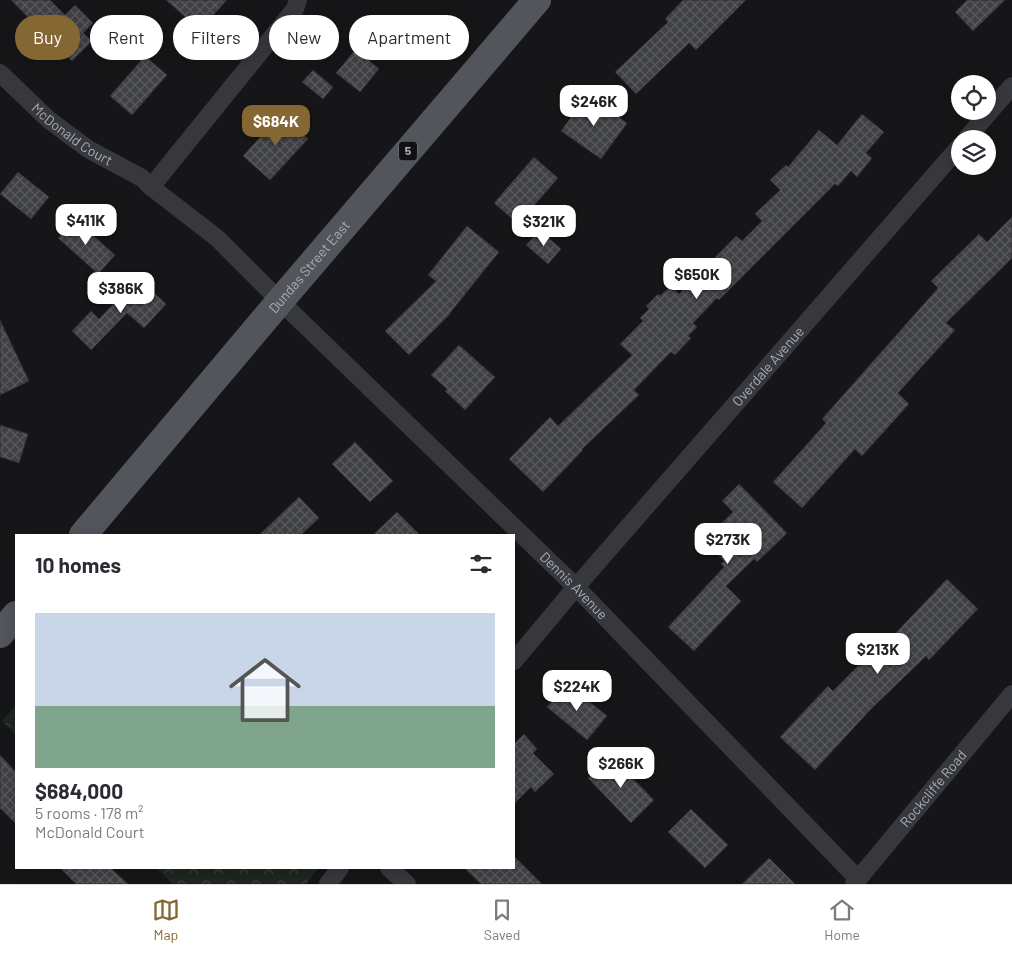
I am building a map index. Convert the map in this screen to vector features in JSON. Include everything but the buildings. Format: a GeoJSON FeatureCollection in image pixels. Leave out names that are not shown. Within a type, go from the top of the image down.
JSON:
{"type":"FeatureCollection","features":[{"type":"Feature","properties":{"kind":"main road","name":"Dundas Street East"},"geometry":{"type":"LineString","coordinates":[[84,534],[537,0]]}},
{"type":"Feature","properties":{"kind":"main road"},"geometry":{"type":"LineString","coordinates":[[0,634],[15,616]]}},
{"type":"Feature","properties":{"kind":"street"},"geometry":{"type":"LineString","coordinates":[[151,187],[295,10],[298,0]]}},
{"type":"Feature","properties":{"kind":"street","name":"McDonald Court"},"geometry":{"type":"LineString","coordinates":[[0,73],[49,120],[88,149],[142,178],[217,238],[280,301]]}},
{"type":"Feature","properties":{"kind":"street"},"geometry":{"type":"LineString","coordinates":[[974,130],[1012,86]]}},
{"type":"Feature","properties":{"kind":"street","name":"Overdale Avenue"},"geometry":{"type":"LineString","coordinates":[[515,660],[576,587],[951,156]]}},
{"type":"Feature","properties":{"kind":"street","name":"Dennis Avenue"},"geometry":{"type":"LineString","coordinates":[[280,301],[576,587],[856,882]]}},
{"type":"Feature","properties":{"kind":"street","name":"Rockcliffe Road"},"geometry":{"type":"LineString","coordinates":[[856,882],[1012,694]]}},
{"type":"Feature","properties":{"kind":"street"},"geometry":{"type":"LineString","coordinates":[[328,884],[339,869]]}},
{"type":"Feature","properties":{"kind":"street"},"geometry":{"type":"LineString","coordinates":[[390,869],[407,884]]}},
{"type":"Feature","properties":{"kind":"green space"},"geometry":{"type":"Polygon","coordinates":[[[15,706],[15,734],[2,721],[15,706]]]}},
{"type":"Feature","properties":{"kind":"green space"},"geometry":{"type":"Polygon","coordinates":[[[157,869],[317,869],[306,884],[173,884],[157,869]]]}}]}
